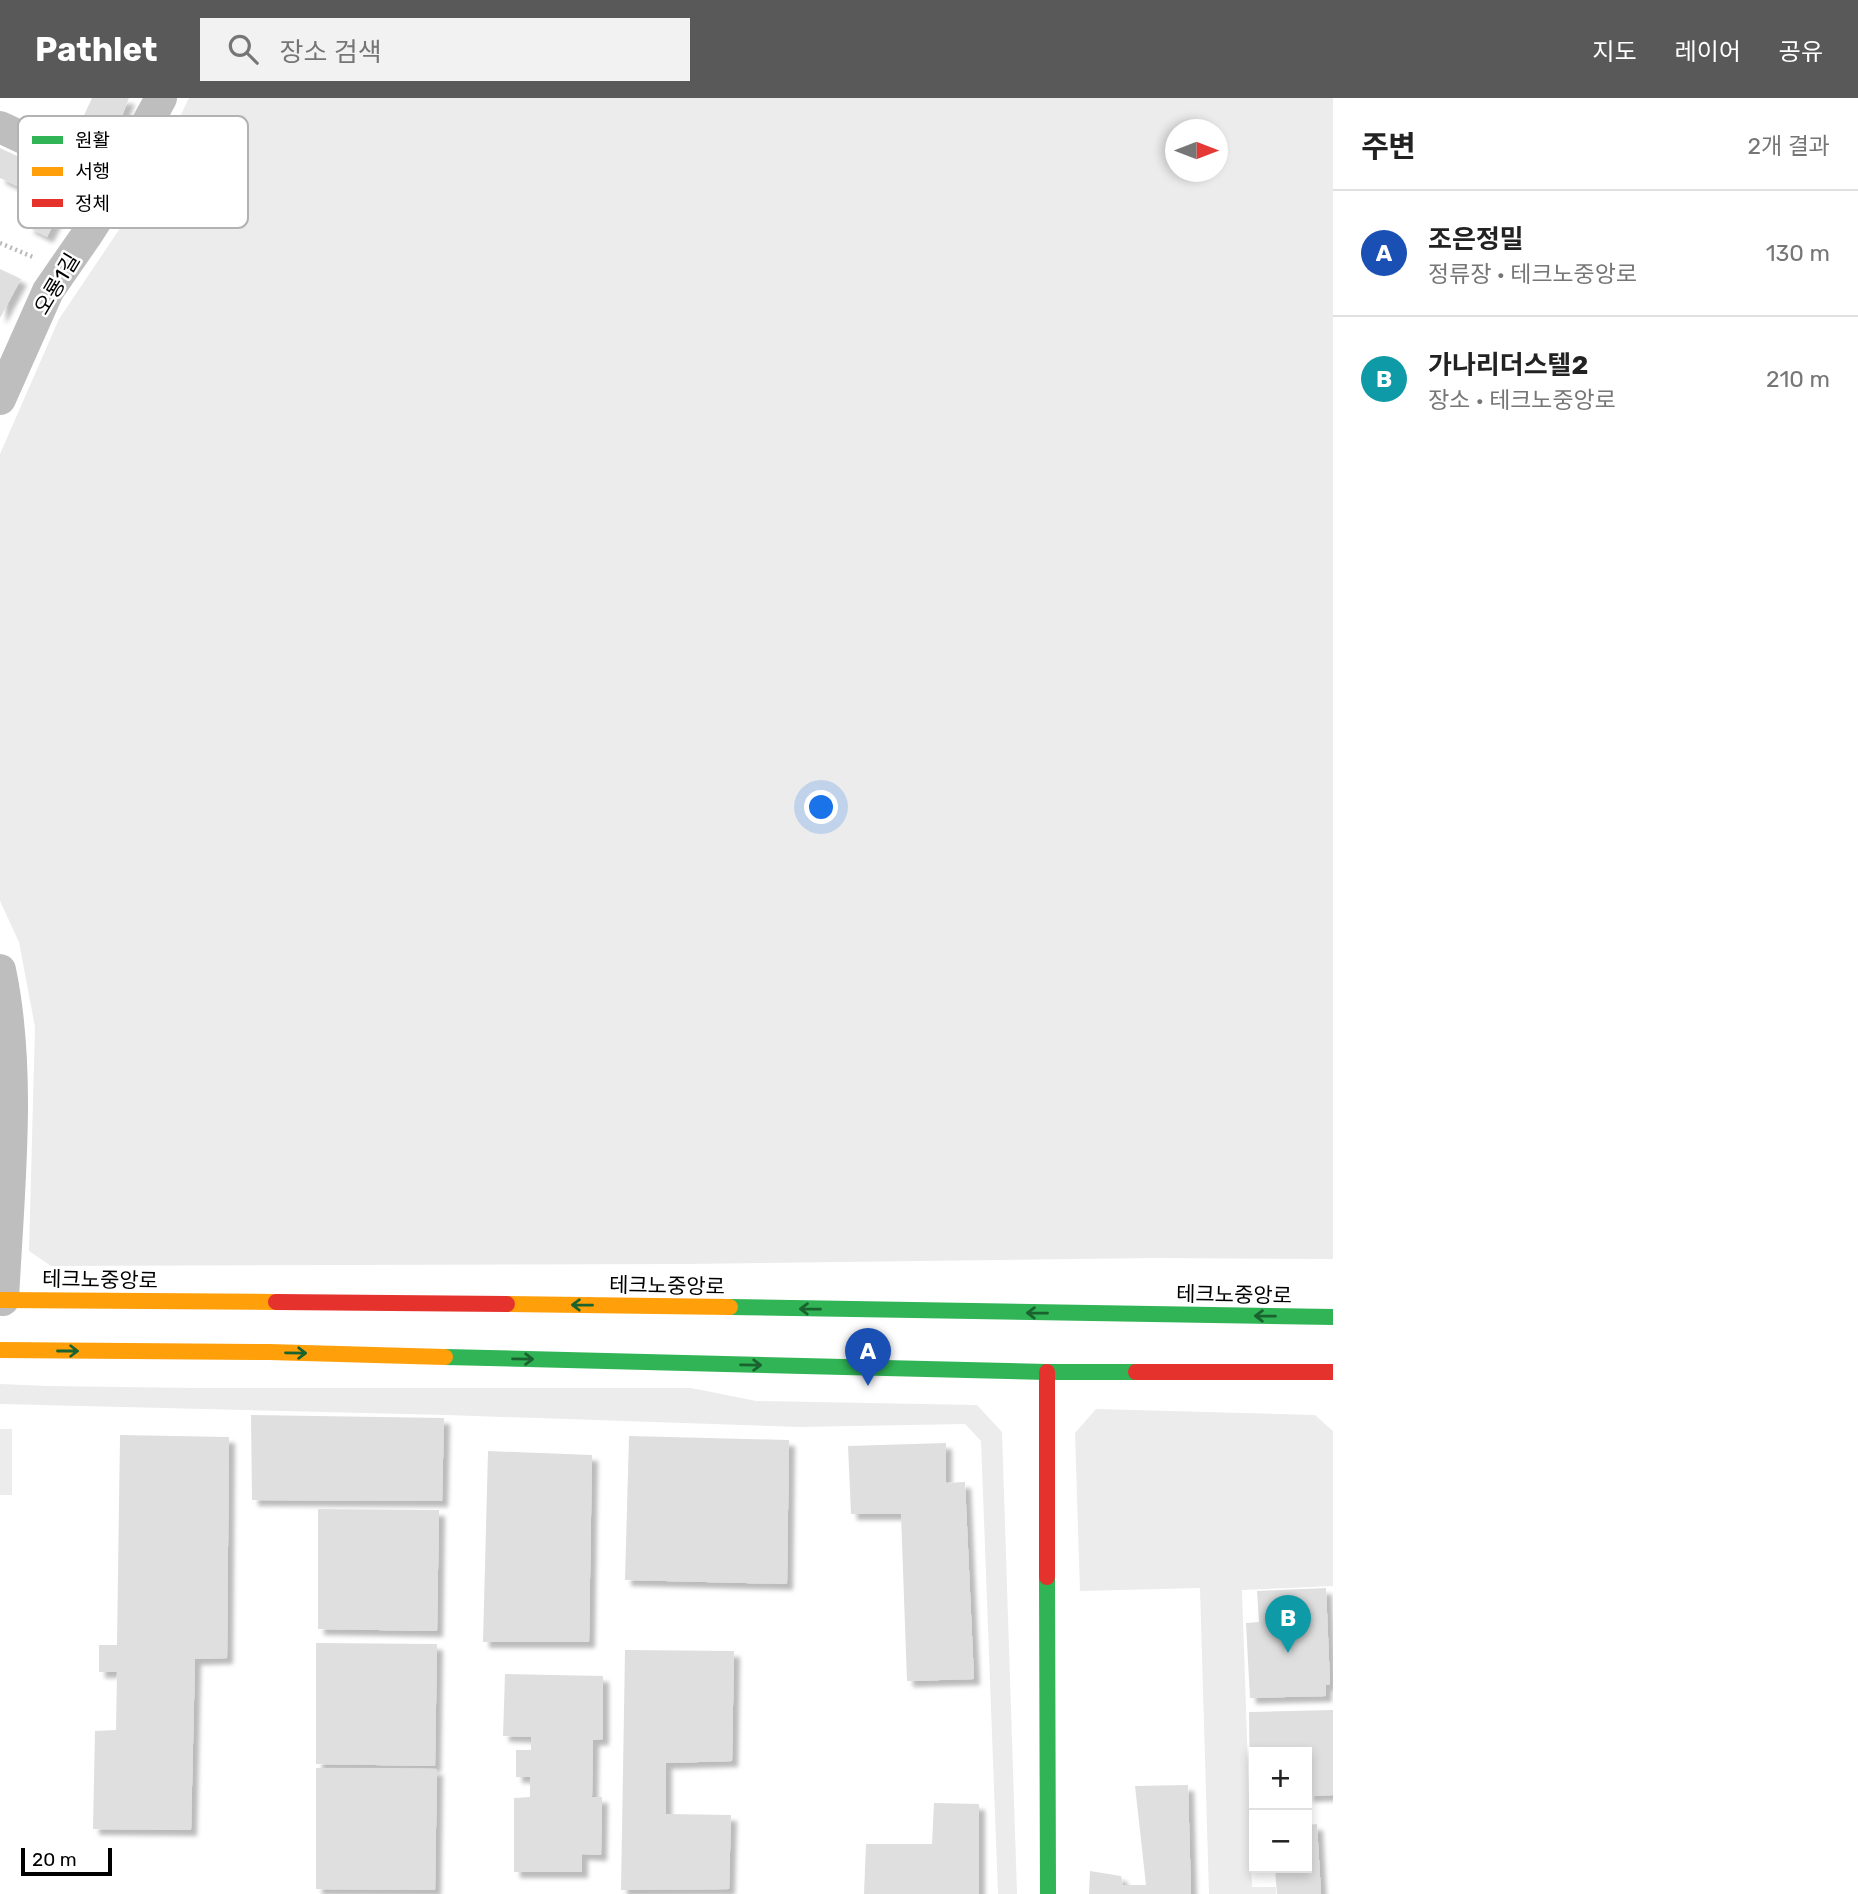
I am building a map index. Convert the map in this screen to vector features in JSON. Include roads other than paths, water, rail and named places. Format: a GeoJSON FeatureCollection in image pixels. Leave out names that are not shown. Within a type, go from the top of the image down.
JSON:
{"type":"FeatureCollection","features":[{"type":"Feature","properties":{"kind":"main road","name":"테크노중앙로"},"geometry":{"type":"LineString","coordinates":[[2,1300],[1333,1317]]}},
{"type":"Feature","properties":{"kind":"main road"},"geometry":{"type":"LineString","coordinates":[[0,1350],[269,1352],[1047,1372],[1333,1372]]}},
{"type":"Feature","properties":{"kind":"main road"},"geometry":{"type":"LineString","coordinates":[[1047,1372],[1048,1894]]}},
{"type":"Feature","properties":{"kind":"street","name":"오룡1길"},"geometry":{"type":"LineString","coordinates":[[151,116],[161,98]]}},
{"type":"Feature","properties":{"kind":"street"},"geometry":{"type":"LineString","coordinates":[[0,127],[18,135]]}},
{"type":"Feature","properties":{"kind":"street","name":"오룡1길"},"geometry":{"type":"LineString","coordinates":[[0,399],[48,291],[91,228]]}},
{"type":"Feature","properties":{"kind":"street"},"geometry":{"type":"LineString","coordinates":[[0,970],[11,1040],[5,1127],[2,1300]]}},
{"type":"Feature","properties":{"kind":"place","name":"조은정밀"},"geometry":{"type":"Point","coordinates":[868,1386]}},
{"type":"Feature","properties":{"kind":"place","name":"가나리더스텔2"},"geometry":{"type":"Point","coordinates":[1288,1653]}}]}
